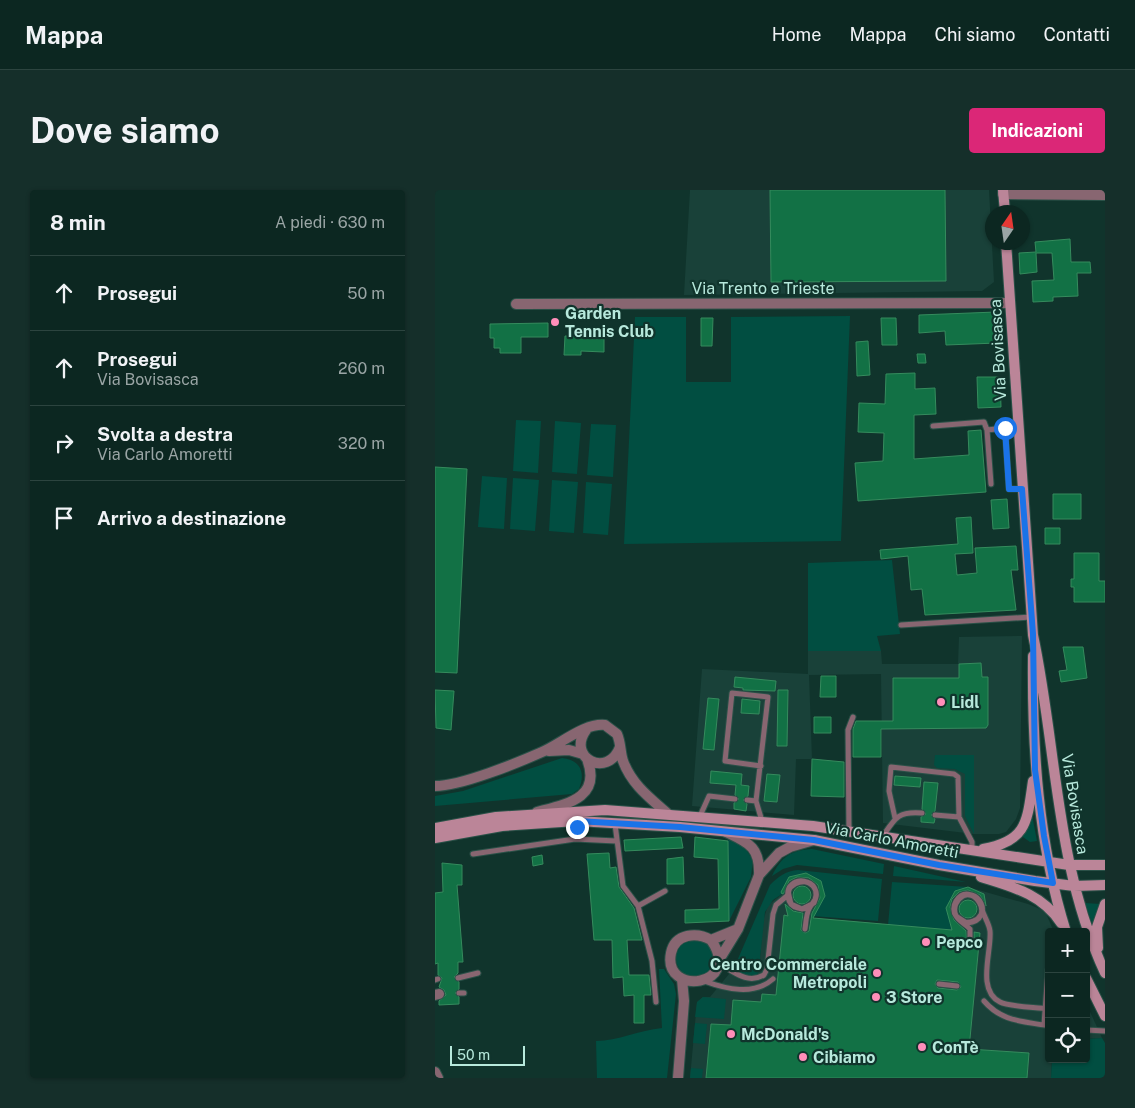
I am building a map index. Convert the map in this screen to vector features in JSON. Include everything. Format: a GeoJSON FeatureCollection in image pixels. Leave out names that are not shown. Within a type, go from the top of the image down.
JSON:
{"type":"FeatureCollection","features":[{"type":"Feature","properties":{"kind":"street"},"geometry":{"type":"LineString","coordinates":[[1004,205],[1003,192],[1105,195]]}},
{"type":"Feature","properties":{"kind":"street","name":"Via Bovisasca"},"geometry":{"type":"LineString","coordinates":[[1007,250],[1033,634],[1041,674],[1069,865],[1074,886],[1105,973]]}},
{"type":"Feature","properties":{"kind":"street","name":"Via Trento e Trieste"},"geometry":{"type":"LineString","coordinates":[[516,304],[1010,303]]}},
{"type":"Feature","properties":{"kind":"street","name":"Via Bovisasca"},"geometry":{"type":"LineString","coordinates":[[1033,634],[1035,770],[1053,883],[1065,928]]}},
{"type":"Feature","properties":{"kind":"street"},"geometry":{"type":"LineString","coordinates":[[435,786],[460,782],[543,752],[598,724],[612,728],[620,740],[620,747],[629,776],[637,786],[668,814]]}},
{"type":"Feature","properties":{"kind":"street","name":"Via Carlo Amoretti"},"geometry":{"type":"LineString","coordinates":[[435,828],[531,813],[569,804],[583,794],[591,781],[592,771],[580,742],[586,730]]}},
{"type":"Feature","properties":{"kind":"street"},"geometry":{"type":"LineString","coordinates":[[543,752],[569,750],[601,764],[613,759],[620,747]]}},
{"type":"Feature","properties":{"kind":"street"},"geometry":{"type":"LineString","coordinates":[[973,850],[999,846],[1018,835],[1025,823],[1035,770]]}},
{"type":"Feature","properties":{"kind":"street","name":"Via Carlo Amoretti"},"geometry":{"type":"LineString","coordinates":[[531,813],[605,810],[762,821],[849,831],[1069,865],[1105,865]]}},
{"type":"Feature","properties":{"kind":"street","name":"Via Carlo Amoretti"},"geometry":{"type":"LineString","coordinates":[[435,838],[502,826],[577,821],[615,823],[814,840],[939,865],[1053,883],[1074,886],[1105,885]]}},
{"type":"Feature","properties":{"kind":"street"},"geometry":{"type":"LineString","coordinates":[[683,1001],[699,982],[711,976],[738,929],[759,876],[760,861],[755,850],[747,842],[726,832]]}},
{"type":"Feature","properties":{"kind":"street"},"geometry":{"type":"LineString","coordinates":[[759,876],[779,853],[790,847],[814,840]]}},
{"type":"Feature","properties":{"kind":"street"},"geometry":{"type":"LineString","coordinates":[[939,865],[1034,895],[1045,903],[1064,928]]}},
{"type":"Feature","properties":{"kind":"street"},"geometry":{"type":"LineString","coordinates":[[1100,962],[1097,927],[1105,904]]}},
{"type":"Feature","properties":{"kind":"street"},"geometry":{"type":"LineString","coordinates":[[711,940],[738,929]]}},
{"type":"Feature","properties":{"kind":"street"},"geometry":{"type":"LineString","coordinates":[[699,982],[682,979],[675,972],[671,963],[671,953],[675,944],[683,937],[693,934],[703,935],[711,940],[717,949],[719,961]]}},
{"type":"Feature","properties":{"kind":"street"},"geometry":{"type":"LineString","coordinates":[[678,1078],[683,1001],[682,979]]}},
{"type":"Feature","properties":{"kind":"street"},"geometry":{"type":"LineString","coordinates":[[1090,996],[1105,1016]]}},
{"type":"Feature","properties":{"kind":"street"},"geometry":{"type":"LineString","coordinates":[[435,1072],[438,1078]]}},
{"type":"Feature","properties":{"kind":"lane"},"geometry":{"type":"LineString","coordinates":[[933,426],[984,422],[987,430],[991,484]]}},
{"type":"Feature","properties":{"kind":"lane"},"geometry":{"type":"LineString","coordinates":[[987,430],[1018,426]]}},
{"type":"Feature","properties":{"kind":"lane"},"geometry":{"type":"LineString","coordinates":[[1005,428],[1009,489],[1022,489]]}},
{"type":"Feature","properties":{"kind":"lane"},"geometry":{"type":"LineString","coordinates":[[901,625],[1031,618]]}},
{"type":"Feature","properties":{"kind":"lane"},"geometry":{"type":"LineString","coordinates":[[761,766],[725,761],[732,693],[768,697],[761,766],[756,801],[762,821]]}},
{"type":"Feature","properties":{"kind":"lane"},"geometry":{"type":"LineString","coordinates":[[849,831],[848,730],[853,717]]}},
{"type":"Feature","properties":{"kind":"lane"},"geometry":{"type":"LineString","coordinates":[[895,818],[889,791],[891,767],[954,774],[958,777],[959,817],[972,842],[973,850]]}},
{"type":"Feature","properties":{"kind":"lane"},"geometry":{"type":"LineString","coordinates":[[700,816],[709,796],[735,799]]}},
{"type":"Feature","properties":{"kind":"lane"},"geometry":{"type":"LineString","coordinates":[[747,800],[756,801]]}},
{"type":"Feature","properties":{"kind":"lane"},"geometry":{"type":"LineString","coordinates":[[883,836],[895,818],[909,812],[921,813]]}},
{"type":"Feature","properties":{"kind":"lane"},"geometry":{"type":"LineString","coordinates":[[935,815],[959,817]]}},
{"type":"Feature","properties":{"kind":"lane"},"geometry":{"type":"LineString","coordinates":[[575,839],[577,821]]}},
{"type":"Feature","properties":{"kind":"lane"},"geometry":{"type":"LineString","coordinates":[[615,823],[623,886],[638,906],[652,960],[656,1002]]}},
{"type":"Feature","properties":{"kind":"lane"},"geometry":{"type":"LineString","coordinates":[[473,854],[575,839],[616,841]]}},
{"type":"Feature","properties":{"kind":"lane"},"geometry":{"type":"LineString","coordinates":[[719,961],[742,978],[754,979],[764,975],[767,969],[773,914],[777,904],[793,884],[801,881],[814,888],[805,929]]}},
{"type":"Feature","properties":{"kind":"lane"},"geometry":{"type":"LineString","coordinates":[[638,906],[665,891]]}},
{"type":"Feature","properties":{"kind":"lane"},"geometry":{"type":"LineString","coordinates":[[789,891],[791,904],[798,908],[812,904]]}},
{"type":"Feature","properties":{"kind":"lane"},"geometry":{"type":"LineString","coordinates":[[971,944],[970,929],[956,916],[957,902],[969,895],[980,902],[990,930],[987,984],[990,994],[1000,1003],[1045,1008]]}},
{"type":"Feature","properties":{"kind":"lane"},"geometry":{"type":"LineString","coordinates":[[962,922],[971,923],[979,918],[982,910]]}},
{"type":"Feature","properties":{"kind":"lane"},"geometry":{"type":"LineString","coordinates":[[459,978],[478,972]]}},
{"type":"Feature","properties":{"kind":"lane"},"geometry":{"type":"LineString","coordinates":[[699,982],[719,987],[753,990],[765,986],[773,979]]}},
{"type":"Feature","properties":{"kind":"lane"},"geometry":{"type":"LineString","coordinates":[[939,984],[957,986]]}},
{"type":"Feature","properties":{"kind":"lane"},"geometry":{"type":"LineString","coordinates":[[984,1001],[994,1012],[1005,1018],[1045,1025]]}},
{"type":"Feature","properties":{"kind":"lane"},"geometry":{"type":"LineString","coordinates":[[1090,1030],[1105,1031]]}},
{"type":"Feature","properties":{"kind":"shaded area"},"geometry":{"type":"Polygon","coordinates":[[[690,190],[989,190],[990,205],[985,205],[985,250],[992,250],[994,282],[982,291],[684,295],[690,190]]]}},
{"type":"Feature","properties":{"kind":"shaded area"},"geometry":{"type":"Polygon","coordinates":[[[1022,636],[1020,808],[1016,819],[1006,832],[999,834],[974,834],[883,823],[881,674],[809,675],[812,759],[796,759],[794,815],[692,806],[702,669],[808,674],[808,651],[881,651],[882,664],[958,664],[959,637],[1022,636]]]}},
{"type":"Feature","properties":{"kind":"shaded area","name":"Centro Commerciale Metropoli"},"geometry":{"type":"Polygon","coordinates":[[[806,873],[821,881],[825,896],[812,918],[953,930],[946,908],[955,891],[968,887],[1028,904],[1045,911],[1052,928],[1045,928],[1045,1063],[1052,1063],[1051,1078],[690,1078],[697,1002],[703,997],[710,997],[734,968],[741,975],[762,963],[760,958],[763,921],[768,905],[782,894],[789,877],[806,873]]]}},
{"type":"Feature","properties":{"kind":"shaded area"},"geometry":{"type":"Polygon","coordinates":[[[1090,1012],[1102,1038],[1090,1039],[1090,1012]]]}},
{"type":"Feature","properties":{"kind":"green space"},"geometry":{"type":"Polygon","coordinates":[[[850,316],[841,541],[624,544],[635,317],[686,317],[686,382],[731,382],[731,317],[850,316]]]}},
{"type":"Feature","properties":{"kind":"green space"},"geometry":{"type":"Polygon","coordinates":[[[516,420],[541,421],[538,473],[513,471],[516,420]]]}},
{"type":"Feature","properties":{"kind":"green space"},"geometry":{"type":"Polygon","coordinates":[[[555,421],[581,423],[577,474],[552,472],[555,421]]]}},
{"type":"Feature","properties":{"kind":"green space"},"geometry":{"type":"Polygon","coordinates":[[[591,424],[616,425],[613,477],[587,475],[591,424]]]}},
{"type":"Feature","properties":{"kind":"green space"},"geometry":{"type":"Polygon","coordinates":[[[482,476],[507,478],[504,529],[478,527],[482,476]]]}},
{"type":"Feature","properties":{"kind":"green space"},"geometry":{"type":"Polygon","coordinates":[[[513,478],[539,480],[535,531],[510,529],[513,478]]]}},
{"type":"Feature","properties":{"kind":"green space"},"geometry":{"type":"Polygon","coordinates":[[[552,480],[578,482],[574,533],[549,531],[552,480]]]}},
{"type":"Feature","properties":{"kind":"green space"},"geometry":{"type":"Polygon","coordinates":[[[586,482],[612,484],[608,535],[583,533],[586,482]]]}},
{"type":"Feature","properties":{"kind":"green space"},"geometry":{"type":"Polygon","coordinates":[[[892,560],[900,634],[877,636],[881,651],[808,651],[808,563],[892,560]]]}},
{"type":"Feature","properties":{"kind":"green space"},"geometry":{"type":"Polygon","coordinates":[[[935,755],[974,755],[974,834],[965,816],[965,774],[955,769],[937,768],[934,765],[935,755]]]}},
{"type":"Feature","properties":{"kind":"green space"},"geometry":{"type":"Polygon","coordinates":[[[562,758],[573,761],[580,768],[581,783],[579,789],[572,794],[435,806],[435,796],[463,791],[562,758]]]}},
{"type":"Feature","properties":{"kind":"green space"},"geometry":{"type":"Polygon","coordinates":[[[1032,815],[1037,841],[1030,842],[1020,835],[1032,815]]]}},
{"type":"Feature","properties":{"kind":"green space"},"geometry":{"type":"Polygon","coordinates":[[[728,839],[743,845],[753,860],[751,877],[729,921],[728,839]]]}},
{"type":"Feature","properties":{"kind":"green space"},"geometry":{"type":"Polygon","coordinates":[[[812,849],[884,864],[883,874],[797,865],[783,869],[772,876],[779,864],[787,856],[798,851],[812,849]]]}},
{"type":"Feature","properties":{"kind":"green space"},"geometry":{"type":"Polygon","coordinates":[[[894,866],[966,882],[893,876],[894,866]]]}},
{"type":"Feature","properties":{"kind":"green space"},"geometry":{"type":"Polygon","coordinates":[[[798,870],[882,879],[878,921],[812,916],[813,909],[816,911],[825,896],[821,881],[806,873],[789,877],[782,894],[773,900],[765,912],[760,958],[762,969],[755,976],[741,975],[734,968],[770,885],[783,874],[798,870]]]}},
{"type":"Feature","properties":{"kind":"green space"},"geometry":{"type":"Polygon","coordinates":[[[892,882],[968,887],[955,891],[946,908],[953,930],[888,925],[892,882]]]}},
{"type":"Feature","properties":{"kind":"green space"},"geometry":{"type":"Polygon","coordinates":[[[1085,903],[1101,904],[1093,924],[1092,923],[1085,903]]]}},
{"type":"Feature","properties":{"kind":"green space"},"geometry":{"type":"Polygon","coordinates":[[[695,939],[708,945],[714,958],[708,971],[695,977],[682,971],[676,958],[682,945],[695,939]]]}},
{"type":"Feature","properties":{"kind":"green space"},"geometry":{"type":"Polygon","coordinates":[[[659,969],[664,969],[674,984],[676,994],[667,1078],[597,1078],[596,1041],[604,1041],[662,1028],[659,969]]]}},
{"type":"Feature","properties":{"kind":"green space"},"geometry":{"type":"Polygon","coordinates":[[[703,997],[726,999],[724,1019],[695,1017],[697,1002],[703,997]]]}},
{"type":"Feature","properties":{"kind":"green space"},"geometry":{"type":"Polygon","coordinates":[[[695,1023],[707,1024],[705,1044],[693,1043],[695,1023]]]}},
{"type":"Feature","properties":{"kind":"green space"},"geometry":{"type":"Polygon","coordinates":[[[1102,1038],[1105,1043],[1105,1078],[1051,1078],[1052,1063],[1090,1063],[1090,1039],[1102,1038]]]}},
{"type":"Feature","properties":{"kind":"green space"},"geometry":{"type":"Polygon","coordinates":[[[691,1068],[703,1069],[702,1078],[690,1078],[691,1068]]]}},
{"type":"Feature","properties":{"kind":"building"},"geometry":{"type":"Polygon","coordinates":[[[770,190],[945,190],[946,281],[771,282],[770,190]]]}},
{"type":"Feature","properties":{"kind":"building"},"geometry":{"type":"Polygon","coordinates":[[[1070,239],[1071,262],[1090,262],[1091,273],[1077,273],[1078,296],[1053,297],[1053,301],[1033,302],[1032,281],[1054,280],[1052,253],[1036,253],[1037,272],[1020,274],[1019,253],[1036,252],[1035,242],[1070,239]]]}},
{"type":"Feature","properties":{"kind":"building"},"geometry":{"type":"Polygon","coordinates":[[[996,312],[997,343],[946,345],[945,331],[919,333],[919,315],[996,312]]]}},
{"type":"Feature","properties":{"kind":"building"},"geometry":{"type":"Polygon","coordinates":[[[701,318],[713,318],[712,346],[701,346],[701,318]]]}},
{"type":"Feature","properties":{"kind":"building"},"geometry":{"type":"Polygon","coordinates":[[[881,318],[896,318],[897,345],[882,345],[881,318]]]}},
{"type":"Feature","properties":{"kind":"building"},"geometry":{"type":"Polygon","coordinates":[[[548,323],[548,337],[521,337],[521,353],[500,353],[500,348],[494,348],[494,338],[490,338],[490,324],[548,323]]]}},
{"type":"Feature","properties":{"kind":"building"},"geometry":{"type":"Polygon","coordinates":[[[590,330],[598,330],[598,334],[604,334],[604,352],[581,351],[581,355],[564,355],[565,336],[586,337],[586,333],[590,334],[590,330]]]}},
{"type":"Feature","properties":{"kind":"building"},"geometry":{"type":"Polygon","coordinates":[[[868,341],[870,375],[857,376],[856,342],[868,341]]]}},
{"type":"Feature","properties":{"kind":"building"},"geometry":{"type":"Polygon","coordinates":[[[917,354],[925,354],[926,363],[918,363],[917,354]]]}},
{"type":"Feature","properties":{"kind":"building"},"geometry":{"type":"Polygon","coordinates":[[[915,373],[915,389],[935,388],[936,414],[914,415],[914,459],[969,455],[968,431],[981,430],[986,492],[858,501],[855,463],[883,461],[884,433],[858,432],[859,403],[885,404],[886,374],[915,373]]]}},
{"type":"Feature","properties":{"kind":"building"},"geometry":{"type":"Polygon","coordinates":[[[977,377],[1000,377],[1001,407],[978,408],[977,377]]]}},
{"type":"Feature","properties":{"kind":"building"},"geometry":{"type":"Polygon","coordinates":[[[435,467],[467,469],[457,673],[435,672],[435,467]]]}},
{"type":"Feature","properties":{"kind":"building"},"geometry":{"type":"Polygon","coordinates":[[[1053,494],[1081,494],[1081,519],[1053,519],[1053,494]]]}},
{"type":"Feature","properties":{"kind":"building"},"geometry":{"type":"Polygon","coordinates":[[[1007,499],[1009,528],[993,529],[991,500],[1007,499]]]}},
{"type":"Feature","properties":{"kind":"building"},"geometry":{"type":"Polygon","coordinates":[[[971,517],[973,553],[955,554],[957,575],[977,573],[975,548],[1016,546],[1018,570],[1011,570],[1016,610],[925,615],[922,589],[911,590],[908,556],[881,559],[880,550],[958,544],[956,518],[971,517]]]}},
{"type":"Feature","properties":{"kind":"building"},"geometry":{"type":"Polygon","coordinates":[[[1045,528],[1060,528],[1060,544],[1045,544],[1045,528]]]}},
{"type":"Feature","properties":{"kind":"building"},"geometry":{"type":"Polygon","coordinates":[[[1074,553],[1099,553],[1099,581],[1105,581],[1105,602],[1074,602],[1074,587],[1071,587],[1071,579],[1074,579],[1074,553]]]}},
{"type":"Feature","properties":{"kind":"building"},"geometry":{"type":"Polygon","coordinates":[[[1063,647],[1083,647],[1087,678],[1061,682],[1059,671],[1067,670],[1063,647]]]}},
{"type":"Feature","properties":{"kind":"building","name":"Lidl"},"geometry":{"type":"Polygon","coordinates":[[[981,663],[982,677],[988,677],[988,725],[986,728],[881,729],[881,757],[853,757],[853,729],[856,721],[893,721],[893,678],[959,678],[959,664],[981,663]]]}},
{"type":"Feature","properties":{"kind":"building"},"geometry":{"type":"Polygon","coordinates":[[[821,676],[836,676],[836,697],[820,697],[821,676]]]}},
{"type":"Feature","properties":{"kind":"building"},"geometry":{"type":"Polygon","coordinates":[[[735,677],[776,681],[775,691],[743,690],[743,688],[734,687],[735,677]]]}},
{"type":"Feature","properties":{"kind":"building"},"geometry":{"type":"Polygon","coordinates":[[[435,690],[454,691],[451,730],[436,728],[435,690]]]}},
{"type":"Feature","properties":{"kind":"building"},"geometry":{"type":"Polygon","coordinates":[[[778,690],[788,690],[787,746],[777,746],[778,690]]]}},
{"type":"Feature","properties":{"kind":"building"},"geometry":{"type":"Polygon","coordinates":[[[708,698],[719,699],[714,750],[703,749],[708,698]]]}},
{"type":"Feature","properties":{"kind":"building"},"geometry":{"type":"Polygon","coordinates":[[[742,699],[760,701],[759,714],[741,713],[742,699]]]}},
{"type":"Feature","properties":{"kind":"building"},"geometry":{"type":"Polygon","coordinates":[[[814,717],[831,717],[831,733],[814,733],[814,717]]]}},
{"type":"Feature","properties":{"kind":"building"},"geometry":{"type":"Polygon","coordinates":[[[812,759],[844,762],[844,797],[811,796],[812,759]]]}},
{"type":"Feature","properties":{"kind":"building"},"geometry":{"type":"Polygon","coordinates":[[[711,771],[742,774],[741,785],[749,786],[748,796],[743,800],[747,804],[746,811],[734,809],[734,803],[739,799],[735,795],[736,785],[710,783],[711,771]]]}},
{"type":"Feature","properties":{"kind":"building"},"geometry":{"type":"Polygon","coordinates":[[[767,774],[780,775],[777,802],[764,801],[767,774]]]}},
{"type":"Feature","properties":{"kind":"building"},"geometry":{"type":"Polygon","coordinates":[[[895,776],[921,778],[920,787],[894,785],[895,776]]]}},
{"type":"Feature","properties":{"kind":"building"},"geometry":{"type":"Polygon","coordinates":[[[924,782],[938,783],[935,811],[931,815],[935,819],[934,823],[921,822],[921,817],[926,814],[922,809],[924,782]]]}},
{"type":"Feature","properties":{"kind":"building"},"geometry":{"type":"Polygon","coordinates":[[[681,837],[683,848],[625,851],[624,840],[681,837]]]}},
{"type":"Feature","properties":{"kind":"building"},"geometry":{"type":"Polygon","coordinates":[[[695,837],[728,841],[729,921],[685,923],[685,910],[719,909],[718,859],[694,857],[695,837]]]}},
{"type":"Feature","properties":{"kind":"building"},"geometry":{"type":"Polygon","coordinates":[[[609,853],[610,868],[616,867],[619,887],[634,908],[642,940],[627,940],[629,975],[649,975],[651,995],[644,995],[644,1023],[634,1023],[634,995],[624,996],[623,977],[613,978],[612,940],[594,940],[587,854],[609,853]]]}},
{"type":"Feature","properties":{"kind":"building"},"geometry":{"type":"Polygon","coordinates":[[[542,855],[543,864],[533,866],[532,857],[542,855]]]}},
{"type":"Feature","properties":{"kind":"building"},"geometry":{"type":"Polygon","coordinates":[[[683,857],[684,884],[667,884],[667,859],[683,857]]]}},
{"type":"Feature","properties":{"kind":"building"},"geometry":{"type":"Polygon","coordinates":[[[442,863],[462,865],[462,885],[457,885],[463,962],[458,962],[458,973],[454,977],[459,982],[459,989],[455,993],[459,997],[459,1004],[439,1005],[439,1001],[446,995],[444,990],[439,987],[442,978],[438,975],[438,963],[435,964],[435,893],[443,892],[442,863]]]}},
{"type":"Feature","properties":{"kind":"building","name":"Centro Commerciale Metropoli"},"geometry":{"type":"Polygon","coordinates":[[[806,873],[821,881],[825,896],[813,918],[952,930],[946,908],[955,891],[968,887],[984,894],[986,906],[980,895],[968,890],[959,892],[952,899],[950,907],[954,920],[966,931],[967,947],[974,946],[974,932],[980,933],[969,1049],[1029,1053],[1027,1078],[706,1078],[711,1024],[731,1025],[733,1000],[761,1002],[762,994],[776,995],[784,915],[788,916],[785,904],[793,911],[803,913],[801,930],[805,933],[809,931],[812,913],[820,898],[818,885],[809,878],[797,877],[789,881],[782,894],[781,892],[789,877],[806,873]],[[937,980],[935,984],[938,988],[957,990],[961,987],[958,982],[937,980]]]}},
{"type":"Feature","properties":{"kind":"building"},"geometry":{"type":"Polygon","coordinates":[[[802,886],[808,889],[811,895],[808,901],[802,904],[796,901],[793,895],[796,889],[802,886]]]}},
{"type":"Feature","properties":{"kind":"building"},"geometry":{"type":"Polygon","coordinates":[[[968,900],[974,903],[977,909],[974,915],[968,918],[962,915],[959,909],[962,903],[968,900]]]}},
{"type":"Feature","properties":{"kind":"place","name":"Garden Tennis Club"},"geometry":{"type":"Point","coordinates":[555,322]}},
{"type":"Feature","properties":{"kind":"place","name":"Lidl"},"geometry":{"type":"Point","coordinates":[941,702]}},
{"type":"Feature","properties":{"kind":"place","name":"Pepco"},"geometry":{"type":"Point","coordinates":[926,942]}},
{"type":"Feature","properties":{"kind":"place","name":"Centro Commerciale Metropoli"},"geometry":{"type":"Point","coordinates":[877,973]}},
{"type":"Feature","properties":{"kind":"place","name":"3 Store"},"geometry":{"type":"Point","coordinates":[876,997]}},
{"type":"Feature","properties":{"kind":"place","name":"McDonald's"},"geometry":{"type":"Point","coordinates":[731,1034]}},
{"type":"Feature","properties":{"kind":"place","name":"ConTè"},"geometry":{"type":"Point","coordinates":[922,1047]}},
{"type":"Feature","properties":{"kind":"place","name":"Cibiamo"},"geometry":{"type":"Point","coordinates":[803,1057]}},
{"type":"Feature","properties":{"kind":"route"},"geometry":{"type":"LineString","coordinates":[[577,827],[577,821],[615,823],[680,827],[814,840],[939,865],[1053,883],[1035,770],[1033,634],[1022,489],[1009,489],[1005,428]]}}]}
